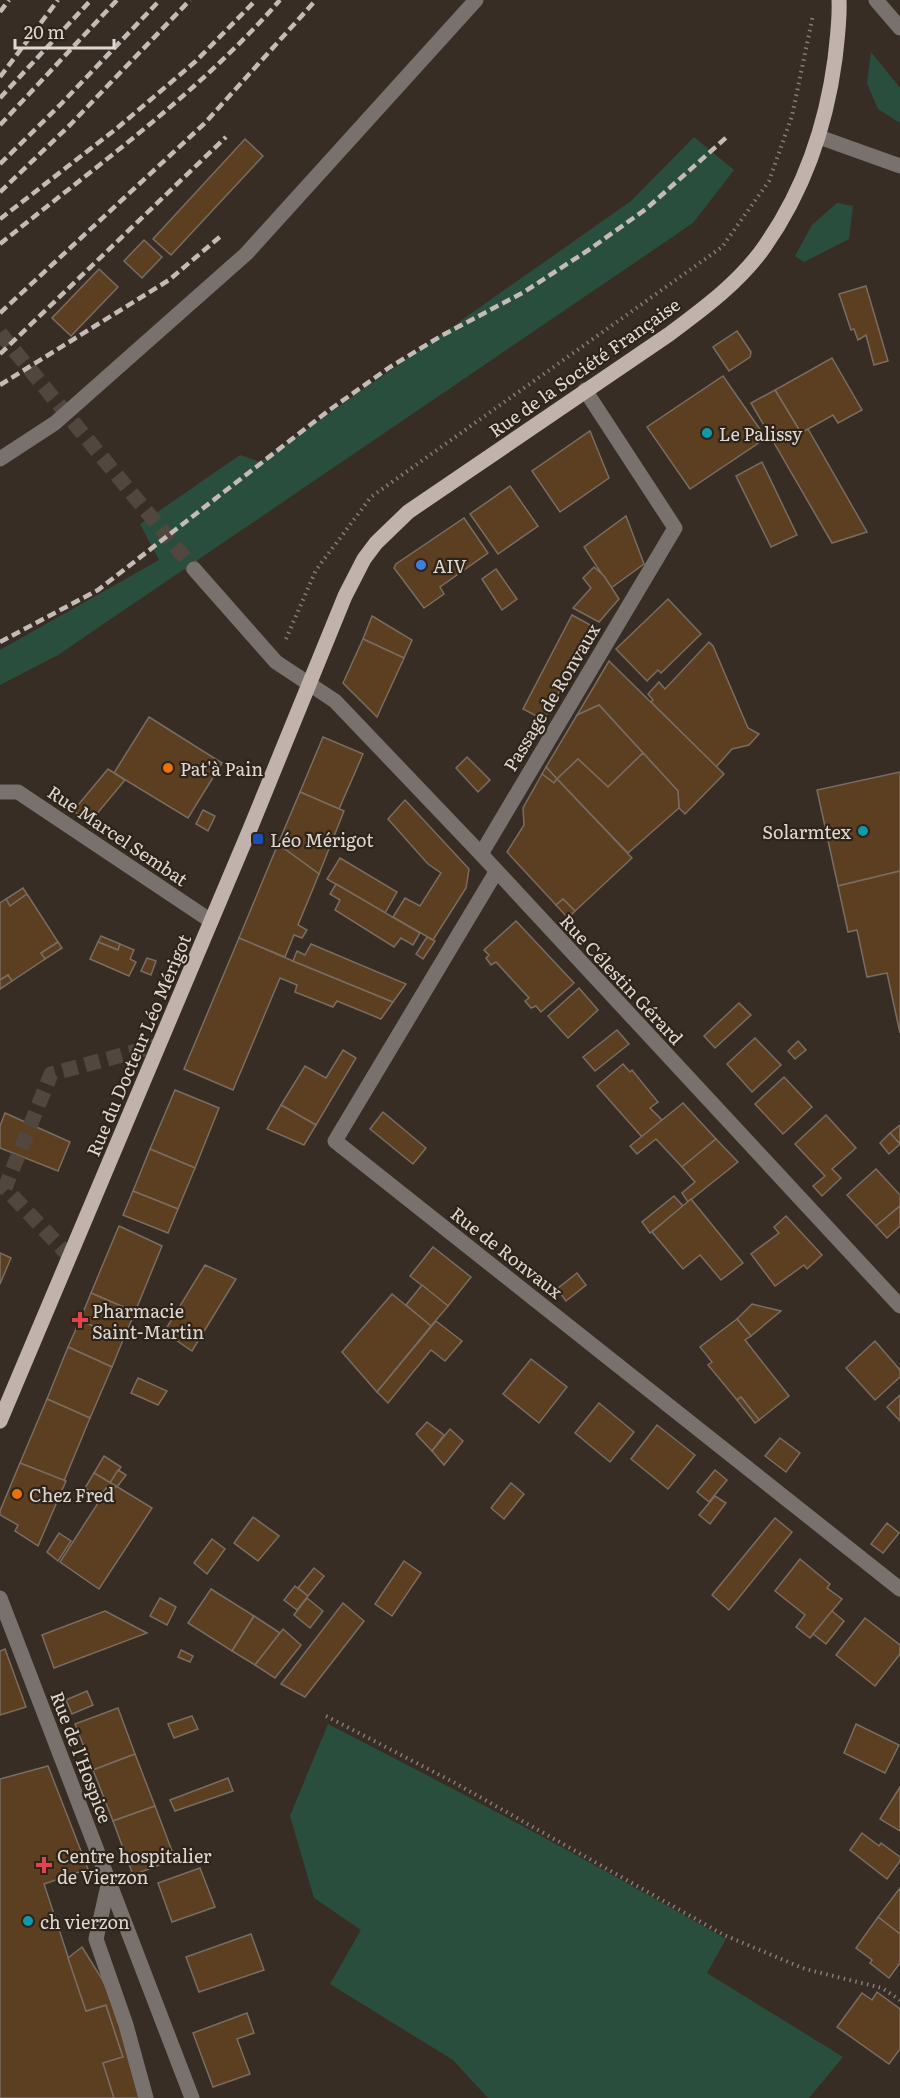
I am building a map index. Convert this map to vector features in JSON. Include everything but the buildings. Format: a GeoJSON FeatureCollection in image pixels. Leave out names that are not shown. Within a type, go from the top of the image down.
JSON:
{"type":"FeatureCollection","features":[{"type":"Feature","properties":{"kind":"main road","name":"Rue de la Société Française"},"geometry":{"type":"LineString","coordinates":[[310,684],[355,576],[370,551],[387,531],[408,512],[668,335],[736,280],[765,247],[804,177],[819,137],[838,35],[838,0]]}},
{"type":"Feature","properties":{"kind":"main road","name":"Rue du Docteur Léo Mérigot"},"geometry":{"type":"LineString","coordinates":[[0,1421],[310,684]]}},
{"type":"Feature","properties":{"kind":"street"},"geometry":{"type":"LineString","coordinates":[[0,459],[55,423],[246,254],[476,0]]}},
{"type":"Feature","properties":{"kind":"street"},"geometry":{"type":"LineString","coordinates":[[876,0],[900,28]]}},
{"type":"Feature","properties":{"kind":"street"},"geometry":{"type":"LineString","coordinates":[[819,137],[900,166]]}},
{"type":"Feature","properties":{"kind":"street","name":"Passage de Ronvaux"},"geometry":{"type":"LineString","coordinates":[[481,854],[675,528],[585,390]]}},
{"type":"Feature","properties":{"kind":"street","name":"Rue Célestin Gérard"},"geometry":{"type":"LineString","coordinates":[[194,569],[276,662],[335,701],[481,854],[900,1306]]}},
{"type":"Feature","properties":{"kind":"street","name":"Rue Marcel Sembat"},"geometry":{"type":"LineString","coordinates":[[0,792],[18,792],[211,921]]}},
{"type":"Feature","properties":{"kind":"street","name":"Rue de Ronvaux"},"geometry":{"type":"LineString","coordinates":[[496,872],[335,1141],[900,1589]]}},
{"type":"Feature","properties":{"kind":"street","name":"Rue de l'Hospice"},"geometry":{"type":"LineString","coordinates":[[0,1598],[192,2098]]}},
{"type":"Feature","properties":{"kind":"street"},"geometry":{"type":"LineString","coordinates":[[109,1881],[96,1939],[126,2025],[146,2098]]}},
{"type":"Feature","properties":{"kind":"path"},"geometry":{"type":"LineString","coordinates":[[276,662],[316,570],[371,497],[722,247],[769,182],[792,116],[813,12]]}},
{"type":"Feature","properties":{"kind":"path"},"geometry":{"type":"LineString","coordinates":[[326,1716],[455,1783],[724,1935],[805,1969],[882,1988],[900,2000]]}},
{"type":"Feature","properties":{"kind":"green space"},"geometry":{"type":"Polygon","coordinates":[[[871,52],[900,88],[900,123],[878,109],[867,83],[871,52]]]}},
{"type":"Feature","properties":{"kind":"green space"},"geometry":{"type":"Polygon","coordinates":[[[694,137],[734,170],[693,223],[58,655],[0,685],[0,650],[159,560],[140,524],[240,455],[260,462],[631,201],[694,137]]]}},
{"type":"Feature","properties":{"kind":"green space"},"geometry":{"type":"Polygon","coordinates":[[[837,203],[853,206],[849,239],[804,262],[795,256],[812,225],[837,203]]]}},
{"type":"Feature","properties":{"kind":"green space"},"geometry":{"type":"Polygon","coordinates":[[[328,1724],[628,1883],[726,1939],[707,1973],[843,2057],[809,2098],[488,2098],[453,2060],[330,1984],[361,1930],[314,1898],[290,1816],[328,1724]]]}},
{"type":"Feature","properties":{"kind":"tunnel"},"geometry":{"type":"LineString","coordinates":[[0,333],[194,569]]}},
{"type":"Feature","properties":{"kind":"tunnel"},"geometry":{"type":"LineString","coordinates":[[70,1257],[5,1188],[51,1074],[159,1045]]}},
{"type":"Feature","properties":{"kind":"railway"},"geometry":{"type":"LineString","coordinates":[[0,12],[9,0]]}},
{"type":"Feature","properties":{"kind":"railway"},"geometry":{"type":"LineString","coordinates":[[0,77],[58,0]]}},
{"type":"Feature","properties":{"kind":"railway"},"geometry":{"type":"LineString","coordinates":[[0,98],[91,0]]}},
{"type":"Feature","properties":{"kind":"railway"},"geometry":{"type":"LineString","coordinates":[[0,125],[117,0]]}},
{"type":"Feature","properties":{"kind":"railway"},"geometry":{"type":"LineString","coordinates":[[0,164],[160,0]]}},
{"type":"Feature","properties":{"kind":"railway"},"geometry":{"type":"LineString","coordinates":[[0,192],[70,125],[190,0]]}},
{"type":"Feature","properties":{"kind":"railway"},"geometry":{"type":"LineString","coordinates":[[0,219],[116,129],[196,61],[256,0]]}},
{"type":"Feature","properties":{"kind":"railway"},"geometry":{"type":"LineString","coordinates":[[0,244],[181,98],[215,67],[280,0]]}},
{"type":"Feature","properties":{"kind":"railway"},"geometry":{"type":"LineString","coordinates":[[0,313],[205,123],[316,0]]}},
{"type":"Feature","properties":{"kind":"railway"},"geometry":{"type":"LineString","coordinates":[[0,642],[98,590],[328,411],[390,367],[441,336],[524,292],[590,249],[646,209],[729,135]]}},
{"type":"Feature","properties":{"kind":"railway"},"geometry":{"type":"LineString","coordinates":[[0,354],[226,137]]}},
{"type":"Feature","properties":{"kind":"railway"},"geometry":{"type":"LineString","coordinates":[[0,385],[169,280],[222,235]]}},
{"type":"Feature","properties":{"kind":"place","name":"Le Palissy"},"geometry":{"type":"Point","coordinates":[707,433]}},
{"type":"Feature","properties":{"kind":"place","name":"AIV"},"geometry":{"type":"Point","coordinates":[421,565]}},
{"type":"Feature","properties":{"kind":"place","name":"Pat'à Pain"},"geometry":{"type":"Point","coordinates":[168,768]}},
{"type":"Feature","properties":{"kind":"place","name":"Solarmtex"},"geometry":{"type":"Point","coordinates":[863,831]}},
{"type":"Feature","properties":{"kind":"place","name":"Léo Mérigot"},"geometry":{"type":"Point","coordinates":[258,839]}},
{"type":"Feature","properties":{"kind":"place","name":"Pharmacie Saint-Martin"},"geometry":{"type":"Point","coordinates":[80,1320]}},
{"type":"Feature","properties":{"kind":"place","name":"Chez Fred"},"geometry":{"type":"Point","coordinates":[17,1494]}},
{"type":"Feature","properties":{"kind":"place","name":"Centre hospitalier de Vierzon"},"geometry":{"type":"Point","coordinates":[44,1865]}},
{"type":"Feature","properties":{"kind":"place","name":"ch vierzon"},"geometry":{"type":"Point","coordinates":[28,1921]}}]}
